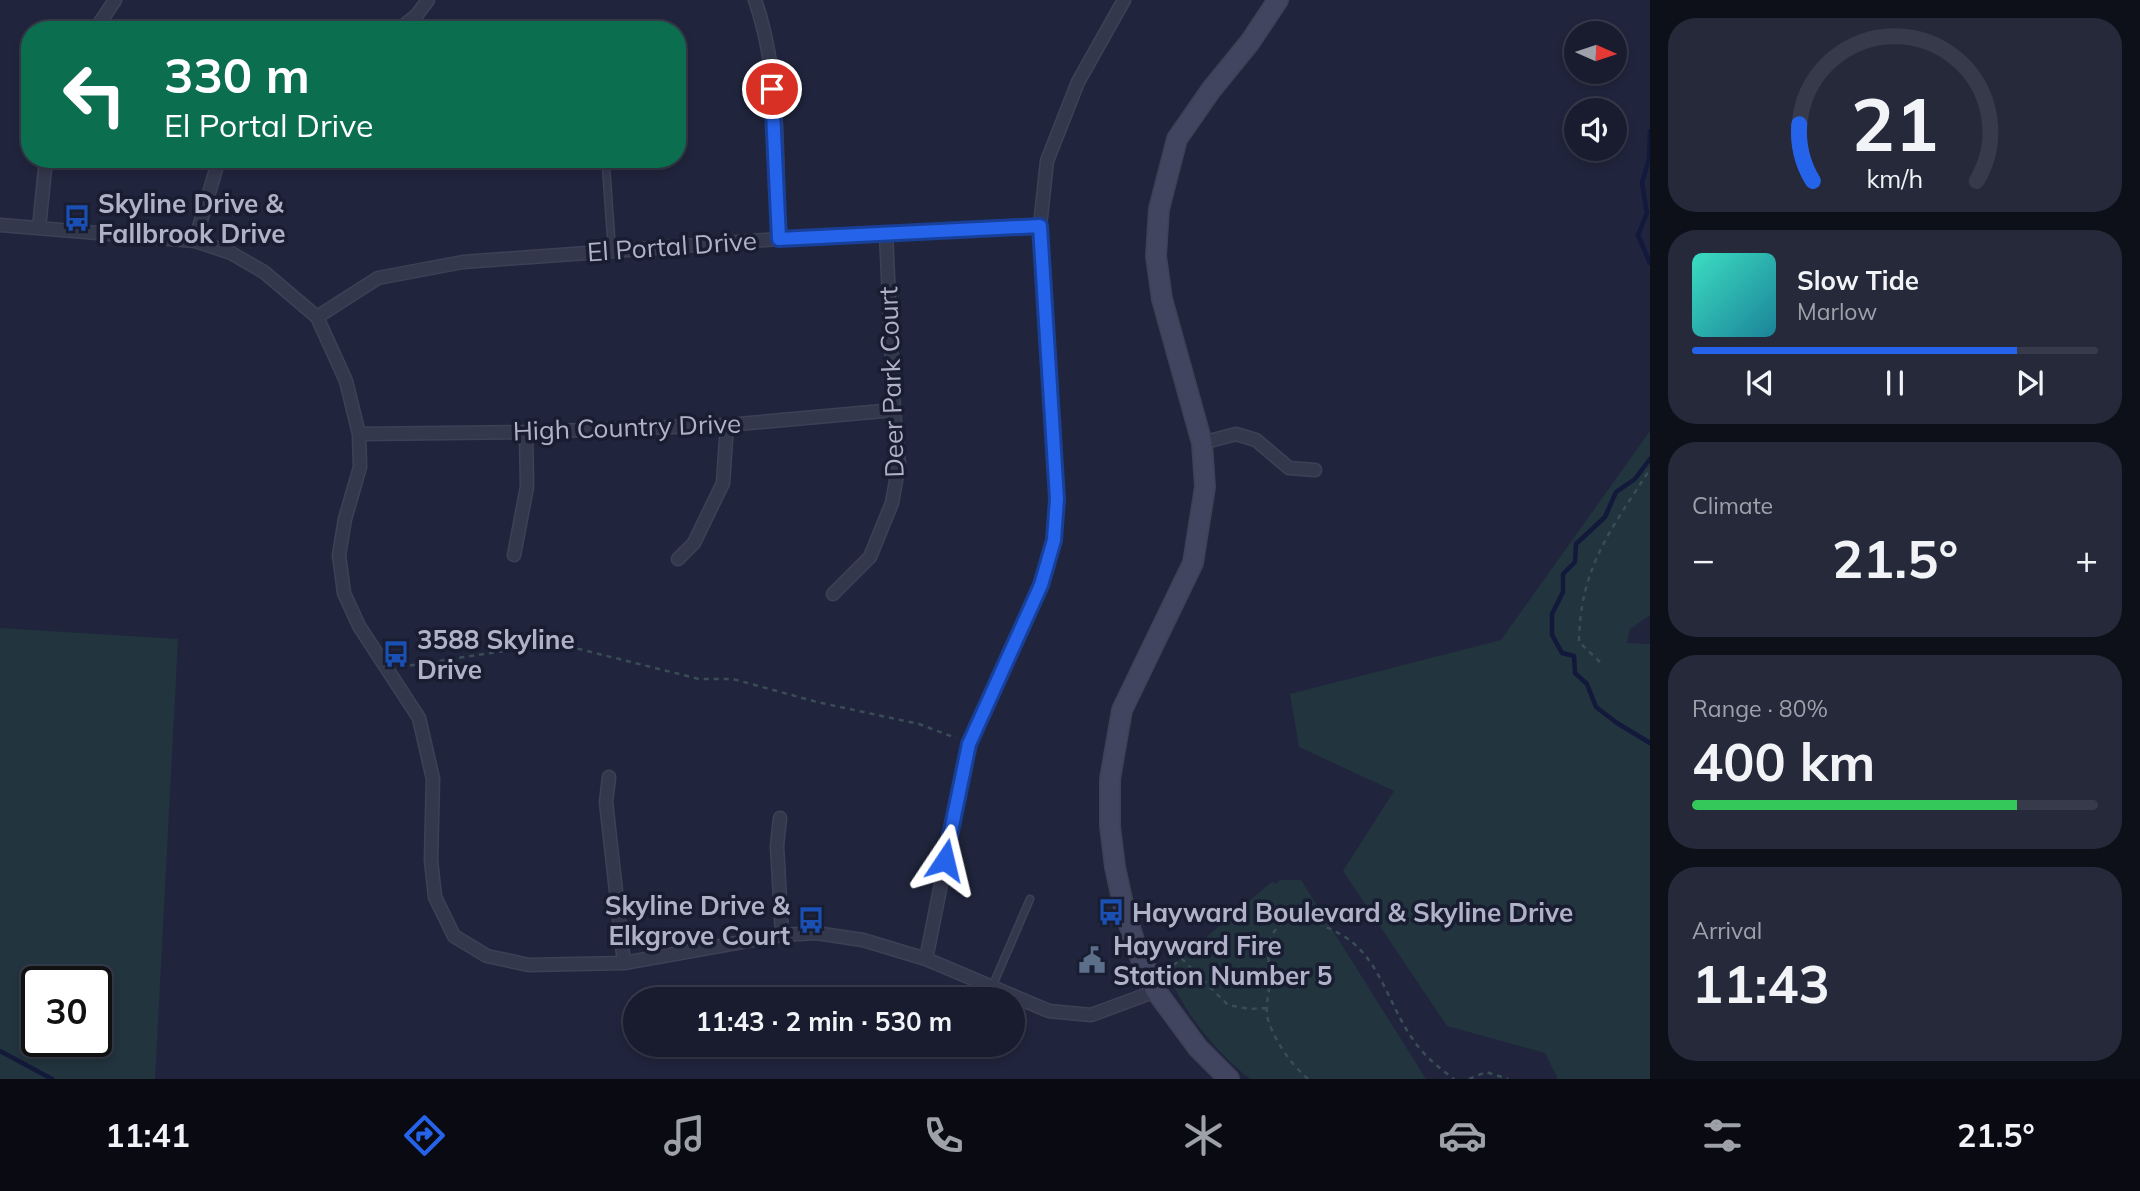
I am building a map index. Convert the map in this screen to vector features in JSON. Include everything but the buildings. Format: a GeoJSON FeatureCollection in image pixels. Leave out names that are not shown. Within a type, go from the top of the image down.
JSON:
{"type":"FeatureCollection","features":[{"type":"Feature","properties":{"kind":"main road"},"geometry":{"type":"LineString","coordinates":[[1229,1079],[1198,1048],[1156,991],[1137,950],[1115,867],[1110,779],[1122,710],[1193,563],[1205,487],[1202,443],[1162,299],[1156,256],[1159,209],[1177,139],[1210,90],[1250,42],[1278,0]]}},
{"type":"Feature","properties":{"kind":"street"},"geometry":{"type":"LineString","coordinates":[[100,21],[115,0]]}},
{"type":"Feature","properties":{"kind":"street"},"geometry":{"type":"LineString","coordinates":[[410,21],[428,0]]}},
{"type":"Feature","properties":{"kind":"street"},"geometry":{"type":"LineString","coordinates":[[755,0],[766,32],[775,109],[779,239]]}},
{"type":"Feature","properties":{"kind":"street"},"geometry":{"type":"LineString","coordinates":[[926,959],[969,744],[1041,585],[1054,540],[1057,499],[1040,226],[1047,161],[1078,82],[1124,0]]}},
{"type":"Feature","properties":{"kind":"street"},"geometry":{"type":"LineString","coordinates":[[39,228],[45,168]]}},
{"type":"Feature","properties":{"kind":"street"},"geometry":{"type":"LineString","coordinates":[[195,241],[216,168]]}},
{"type":"Feature","properties":{"kind":"street"},"geometry":{"type":"LineString","coordinates":[[0,225],[195,241],[231,253],[264,272],[317,317],[346,381],[359,435],[360,467],[345,519],[339,555],[344,593],[359,626],[419,718],[433,779],[431,860],[435,897],[454,936],[487,956],[529,965],[624,963],[782,935],[816,933],[863,940],[926,959],[992,987]]}},
{"type":"Feature","properties":{"kind":"street","name":"El Portal Drive"},"geometry":{"type":"LineString","coordinates":[[317,317],[378,278],[463,262],[779,239],[1040,226]]}},
{"type":"Feature","properties":{"kind":"street","name":"Deer Park Court"},"geometry":{"type":"LineString","coordinates":[[833,594],[870,557],[892,503],[899,464],[886,233]]}},
{"type":"Feature","properties":{"kind":"street","name":"High Country Drive"},"geometry":{"type":"LineString","coordinates":[[359,435],[727,425],[894,410]]}},
{"type":"Feature","properties":{"kind":"street"},"geometry":{"type":"LineString","coordinates":[[678,559],[694,543],[723,483],[727,425]]}},
{"type":"Feature","properties":{"kind":"street"},"geometry":{"type":"LineString","coordinates":[[514,555],[527,488],[526,432]]}},
{"type":"Feature","properties":{"kind":"street"},"geometry":{"type":"LineString","coordinates":[[1202,443],[1236,434],[1256,440],[1289,468],[1315,470]]}},
{"type":"Feature","properties":{"kind":"street"},"geometry":{"type":"LineString","coordinates":[[609,777],[606,802],[624,963]]}},
{"type":"Feature","properties":{"kind":"street"},"geometry":{"type":"LineString","coordinates":[[780,818],[777,846],[782,935]]}},
{"type":"Feature","properties":{"kind":"street"},"geometry":{"type":"LineString","coordinates":[[1025,1001],[1048,1011],[1091,1015],[1156,991]]}},
{"type":"Feature","properties":{"kind":"lane"},"geometry":{"type":"LineString","coordinates":[[606,168],[612,251]]}},
{"type":"Feature","properties":{"kind":"lane"},"geometry":{"type":"LineString","coordinates":[[992,987],[1030,899]]}},
{"type":"Feature","properties":{"kind":"path"},"geometry":{"type":"LineString","coordinates":[[1600,662],[1579,642],[1586,584],[1598,551],[1650,470]]}},
{"type":"Feature","properties":{"kind":"path"},"geometry":{"type":"LineString","coordinates":[[388,668],[555,643],[699,679],[733,679],[817,702],[919,723],[969,744]]}},
{"type":"Feature","properties":{"kind":"path"},"geometry":{"type":"LineString","coordinates":[[1308,1079],[1295,1067],[1278,1041],[1268,1021],[1266,1008],[1271,978],[1269,944],[1276,930],[1287,922],[1304,918],[1343,935],[1359,948],[1382,982],[1413,1040],[1425,1055],[1454,1079]]}},
{"type":"Feature","properties":{"kind":"path"},"geometry":{"type":"LineString","coordinates":[[1156,991],[1172,965],[1182,959],[1228,1004],[1250,1009],[1266,1008]]}},
{"type":"Feature","properties":{"kind":"path"},"geometry":{"type":"LineString","coordinates":[[1469,1079],[1486,1072],[1508,1079]]}},
{"type":"Feature","properties":{"kind":"shaded area"},"geometry":{"type":"Polygon","coordinates":[[[1650,431],[1650,615],[1630,629],[1627,643],[1650,644],[1650,1079],[1558,1079],[1545,1053],[1447,1026],[1343,871],[1394,791],[1299,747],[1290,694],[1501,640],[1650,431]]]}},
{"type":"Feature","properties":{"kind":"shaded area"},"geometry":{"type":"Polygon","coordinates":[[[0,628],[178,639],[155,1079],[0,1079],[0,628]]]}},
{"type":"Feature","properties":{"kind":"shaded area"},"geometry":{"type":"Polygon","coordinates":[[[1280,880],[1301,880],[1426,1079],[1250,1079],[1201,1030],[1182,1001],[1167,970],[1273,881],[1275,884],[1280,880]]]}},
{"type":"Feature","properties":{"kind":"waterway"},"geometry":{"type":"LineString","coordinates":[[1650,131],[1649,159],[1642,183],[1647,213],[1638,235],[1650,263]]}},
{"type":"Feature","properties":{"kind":"waterway"},"geometry":{"type":"LineString","coordinates":[[1650,459],[1635,479],[1616,492],[1605,517],[1576,544],[1575,562],[1563,574],[1563,592],[1552,614],[1552,635],[1562,653],[1574,656],[1575,673],[1587,684],[1596,707],[1650,743]]}},
{"type":"Feature","properties":{"kind":"waterway"},"geometry":{"type":"LineString","coordinates":[[0,1051],[52,1079]]}},
{"type":"Feature","properties":{"kind":"place","name":"Skyline Drive & Fallbrook Drive"},"geometry":{"type":"Point","coordinates":[77,218]}},
{"type":"Feature","properties":{"kind":"place","name":"3588 Skyline Drive"},"geometry":{"type":"Point","coordinates":[396,654]}},
{"type":"Feature","properties":{"kind":"place","name":"Hayward Boulevard & Skyline Drive"},"geometry":{"type":"Point","coordinates":[1111,912]}},
{"type":"Feature","properties":{"kind":"place","name":"Skyline Drive & Elkgrove Court"},"geometry":{"type":"Point","coordinates":[811,920]}},
{"type":"Feature","properties":{"kind":"place","name":"Hayward Fire Station Number 5"},"geometry":{"type":"Point","coordinates":[1092,960]}},
{"type":"Feature","properties":{"kind":"route"},"geometry":{"type":"LineString","coordinates":[[772,89],[779,239],[1040,226],[1057,499],[1054,540],[1041,585],[969,744],[945,860]]}}]}
